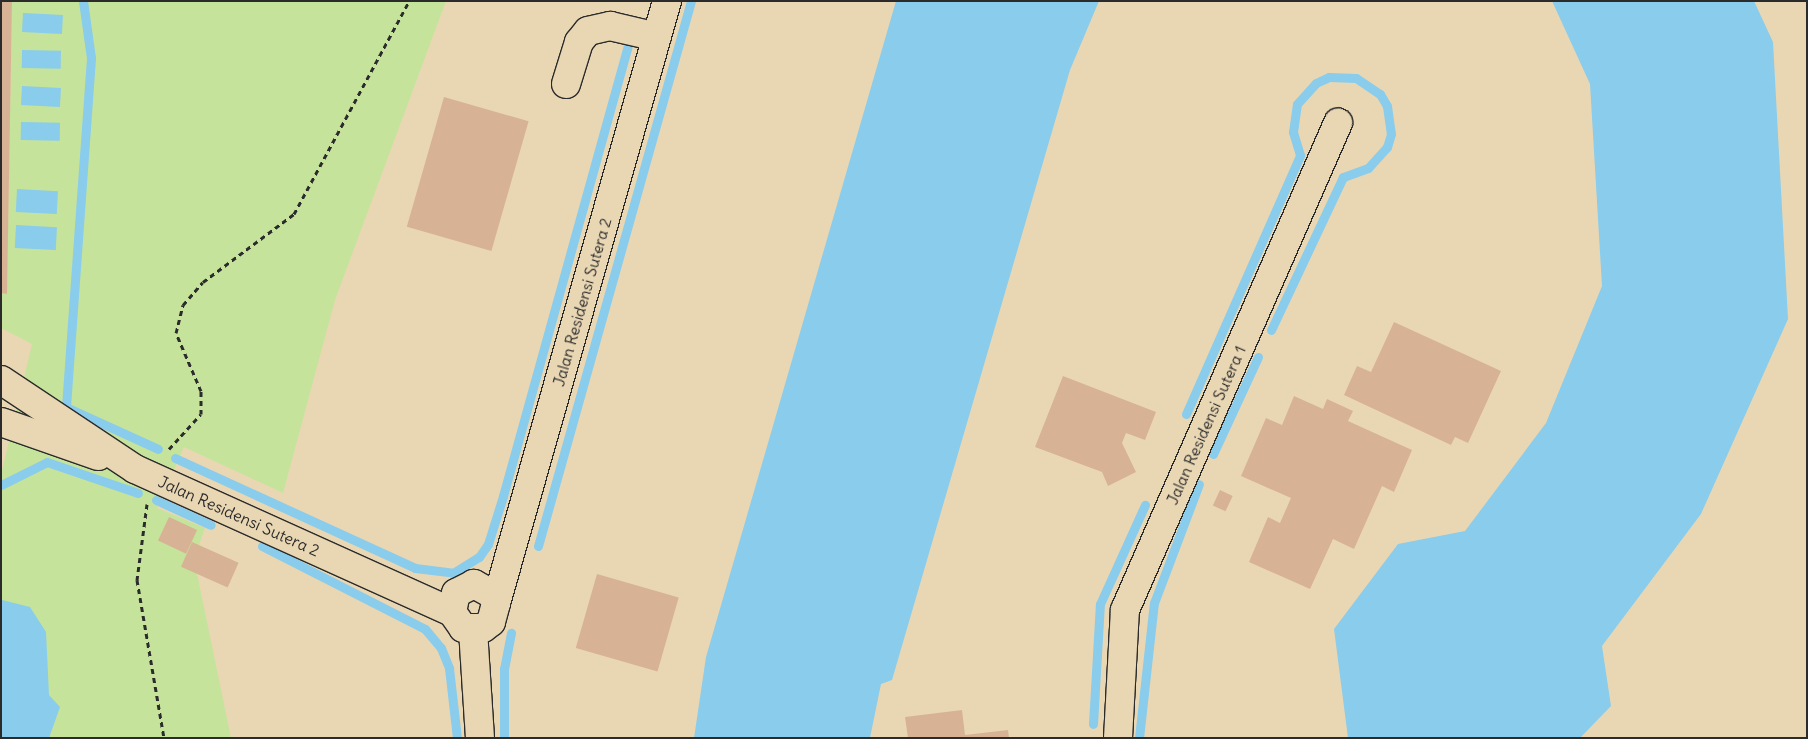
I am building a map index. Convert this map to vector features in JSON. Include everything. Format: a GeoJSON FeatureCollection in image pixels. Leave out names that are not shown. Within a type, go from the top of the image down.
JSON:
{"type":"FeatureCollection","features":[{"type":"Feature","properties":{"kind":"street","name":"Jalan Residensi Sutera 2"},"geometry":{"type":"LineString","coordinates":[[1,422],[135,469],[452,612],[463,628],[473,630],[491,622],[667,1]]}},
{"type":"Feature","properties":{"kind":"street"},"geometry":{"type":"LineString","coordinates":[[566,84],[579,42],[588,31],[610,26],[657,37]]}},
{"type":"Feature","properties":{"kind":"street","name":"Jalan Residensi Sutera 1"},"geometry":{"type":"LineString","coordinates":[[1118,738],[1125,610],[1338,123]]}},
{"type":"Feature","properties":{"kind":"street","name":"Jalan Residensi Sutera 2"},"geometry":{"type":"LineString","coordinates":[[1,380],[135,469]]}},
{"type":"Feature","properties":{"kind":"street"},"geometry":{"type":"LineString","coordinates":[[452,612],[456,592],[474,584],[488,590],[496,603]]}},
{"type":"Feature","properties":{"kind":"street"},"geometry":{"type":"LineString","coordinates":[[473,630],[480,738]]}},
{"type":"Feature","properties":{"kind":"path"},"geometry":{"type":"LineString","coordinates":[[170,449],[201,414],[201,390],[176,333],[183,305],[203,282],[294,214],[409,1]]}},
{"type":"Feature","properties":{"kind":"path"},"geometry":{"type":"LineString","coordinates":[[147,501],[136,580],[164,738]]}},
{"type":"Feature","properties":{"kind":"green space"},"geometry":{"type":"Polygon","coordinates":[[[12,1],[446,1],[335,300],[283,493],[184,447],[157,508],[205,528],[194,559],[231,738],[1,738],[1,475],[32,344],[1,328],[1,293],[7,293],[12,1]]]}},
{"type":"Feature","properties":{"kind":"water"},"geometry":{"type":"Polygon","coordinates":[[[896,1],[1099,1],[1070,70],[892,680],[881,684],[870,738],[694,738],[706,657],[896,1]]]}},
{"type":"Feature","properties":{"kind":"water"},"geometry":{"type":"Polygon","coordinates":[[[1552,1],[1754,1],[1773,42],[1788,319],[1701,514],[1602,646],[1611,706],[1580,738],[1348,738],[1334,629],[1398,544],[1465,531],[1546,423],[1602,286],[1590,84],[1552,1]]]}},
{"type":"Feature","properties":{"kind":"water"},"geometry":{"type":"Polygon","coordinates":[[[23,13],[63,15],[62,34],[22,32],[23,13]]]}},
{"type":"Feature","properties":{"kind":"water"},"geometry":{"type":"Polygon","coordinates":[[[22,50],[61,51],[61,69],[22,68],[22,50]]]}},
{"type":"Feature","properties":{"kind":"water"},"geometry":{"type":"Polygon","coordinates":[[[22,86],[61,88],[60,107],[21,105],[22,86]]]}},
{"type":"Feature","properties":{"kind":"water"},"geometry":{"type":"Polygon","coordinates":[[[21,122],[60,123],[60,141],[21,140],[21,122]]]}},
{"type":"Feature","properties":{"kind":"water"},"geometry":{"type":"Polygon","coordinates":[[[17,189],[58,191],[57,214],[16,212],[17,189]]]}},
{"type":"Feature","properties":{"kind":"water"},"geometry":{"type":"Polygon","coordinates":[[[16,225],[57,227],[56,250],[15,248],[16,225]]]}},
{"type":"Feature","properties":{"kind":"water"},"geometry":{"type":"Polygon","coordinates":[[[2,600],[30,607],[46,632],[49,695],[60,707],[49,738],[1,738],[2,600]]]}},
{"type":"Feature","properties":{"kind":"building"},"geometry":{"type":"Polygon","coordinates":[[[1,1],[12,1],[7,294],[1,293],[1,1]]]}},
{"type":"Feature","properties":{"kind":"building"},"geometry":{"type":"Polygon","coordinates":[[[444,97],[529,121],[491,251],[407,227],[444,97]]]}},
{"type":"Feature","properties":{"kind":"building"},"geometry":{"type":"Polygon","coordinates":[[[1394,322],[1501,371],[1468,443],[1455,437],[1451,445],[1344,395],[1357,366],[1371,372],[1394,322]]]}},
{"type":"Feature","properties":{"kind":"building"},"geometry":{"type":"Polygon","coordinates":[[[1063,376],[1156,412],[1145,440],[1126,433],[1122,443],[1136,472],[1108,486],[1102,472],[1035,447],[1063,376]]]}},
{"type":"Feature","properties":{"kind":"building"},"geometry":{"type":"Polygon","coordinates":[[[1294,396],[1323,409],[1327,399],[1353,411],[1348,421],[1412,450],[1394,492],[1382,486],[1354,549],[1333,539],[1310,589],[1249,562],[1268,517],[1280,523],[1291,498],[1241,476],[1266,418],[1282,425],[1294,396]]]}},
{"type":"Feature","properties":{"kind":"building"},"geometry":{"type":"Polygon","coordinates":[[[1220,490],[1233,496],[1226,511],[1213,505],[1220,490]]]}},
{"type":"Feature","properties":{"kind":"building"},"geometry":{"type":"Polygon","coordinates":[[[169,517],[197,530],[186,554],[158,541],[169,517]]]}},
{"type":"Feature","properties":{"kind":"building"},"geometry":{"type":"Polygon","coordinates":[[[192,542],[239,563],[228,587],[181,567],[192,542]]]}},
{"type":"Feature","properties":{"kind":"building"},"geometry":{"type":"Polygon","coordinates":[[[597,574],[679,597],[657,671],[576,648],[597,574]]]}},
{"type":"Feature","properties":{"kind":"building"},"geometry":{"type":"Polygon","coordinates":[[[962,710],[965,735],[1008,730],[1009,738],[908,738],[905,717],[962,710]]]}},
{"type":"Feature","properties":{"kind":"waterway"},"geometry":{"type":"LineString","coordinates":[[83,1],[91,58],[66,407],[158,449]]}},
{"type":"Feature","properties":{"kind":"waterway"},"geometry":{"type":"LineString","coordinates":[[538,546],[691,1]]}},
{"type":"Feature","properties":{"kind":"waterway"},"geometry":{"type":"LineString","coordinates":[[175,458],[415,568],[453,573],[479,557],[488,544],[503,496],[628,45]]}},
{"type":"Feature","properties":{"kind":"waterway"},"geometry":{"type":"LineString","coordinates":[[1186,414],[1300,155],[1293,132],[1297,104],[1316,83],[1329,77],[1356,78],[1380,94],[1387,106],[1391,134],[1387,147],[1368,168],[1343,177],[1271,330]]}},
{"type":"Feature","properties":{"kind":"waterway"},"geometry":{"type":"LineString","coordinates":[[1213,454],[1258,357]]}},
{"type":"Feature","properties":{"kind":"waterway"},"geometry":{"type":"LineString","coordinates":[[1,485],[47,462],[138,493]]}},
{"type":"Feature","properties":{"kind":"waterway"},"geometry":{"type":"LineString","coordinates":[[1139,738],[1154,603],[1199,484]]}},
{"type":"Feature","properties":{"kind":"waterway"},"geometry":{"type":"LineString","coordinates":[[156,500],[211,525]]}},
{"type":"Feature","properties":{"kind":"waterway"},"geometry":{"type":"LineString","coordinates":[[1093,724],[1100,604],[1145,505]]}},
{"type":"Feature","properties":{"kind":"waterway"},"geometry":{"type":"LineString","coordinates":[[262,546],[425,629],[441,648],[449,668],[457,738]]}},
{"type":"Feature","properties":{"kind":"waterway"},"geometry":{"type":"LineString","coordinates":[[504,738],[504,669],[511,633]]}}]}
